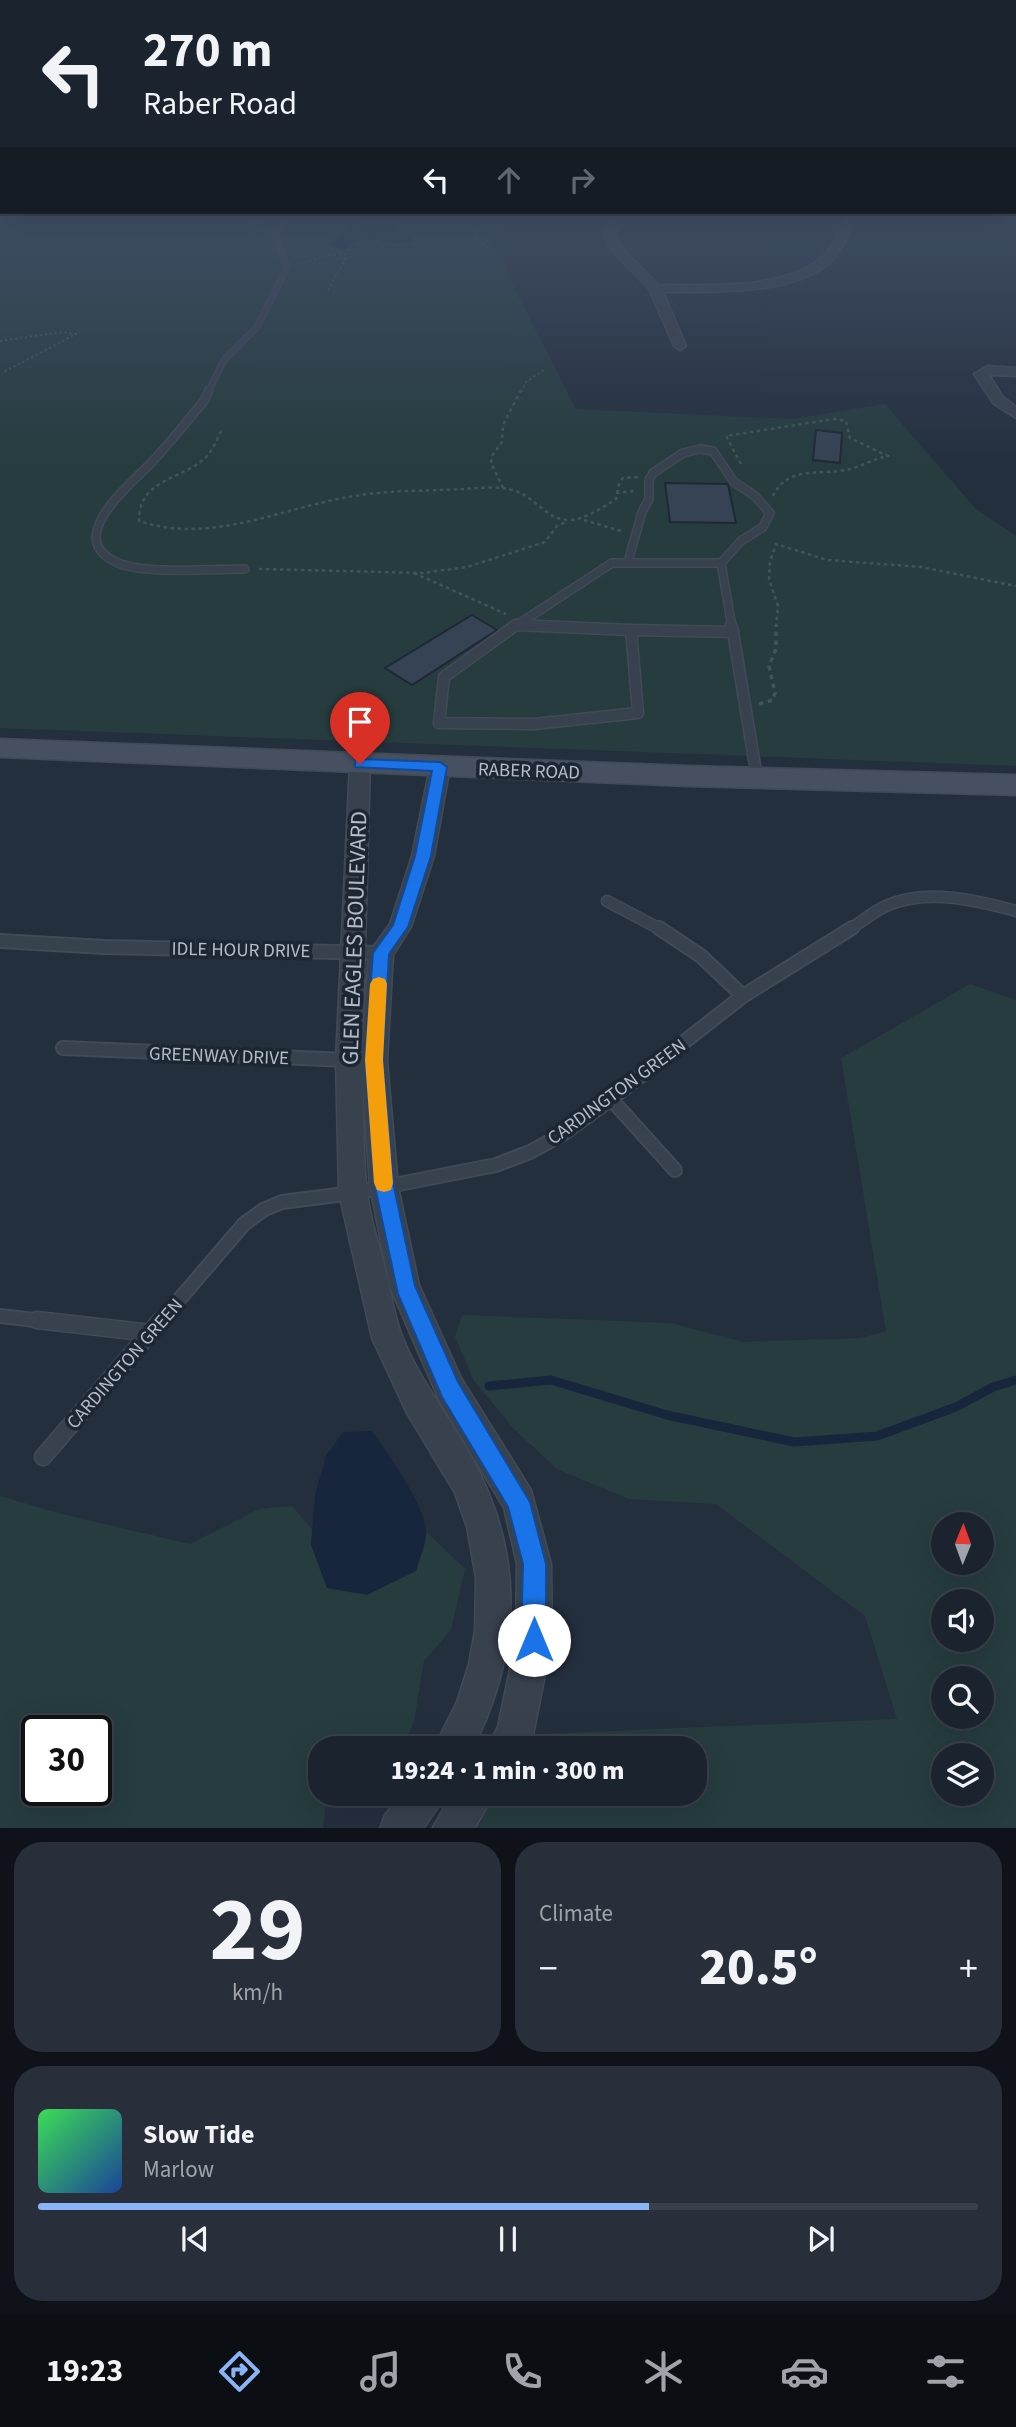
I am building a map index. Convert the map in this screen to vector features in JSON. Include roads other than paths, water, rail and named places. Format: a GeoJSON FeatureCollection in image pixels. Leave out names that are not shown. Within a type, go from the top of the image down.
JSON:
{"type":"FeatureCollection","features":[{"type":"Feature","properties":{"kind":"street"},"geometry":{"type":"LineString","coordinates":[[658,295],[680,346]]}},
{"type":"Feature","properties":{"kind":"street"},"geometry":{"type":"LineString","coordinates":[[1016,372],[988,370],[981,374],[998,400],[1016,414]]}},
{"type":"Feature","properties":{"kind":"street","name":"RABER ROAD"},"geometry":{"type":"LineString","coordinates":[[0,748],[440,767],[1016,785]]}},
{"type":"Feature","properties":{"kind":"street","name":"GLEN EAGLES BOULEVARD"},"geometry":{"type":"LineString","coordinates":[[360,764],[367,952],[353,1193],[387,1338],[418,1402],[468,1484],[484,1527],[491,1566],[494,1630],[487,1664],[472,1709],[459,1736]]}},
{"type":"Feature","properties":{"kind":"street","name":"GLEN EAGLES BOULEVARD"},"geometry":{"type":"LineString","coordinates":[[367,952],[400,927],[423,856],[440,767]]}},
{"type":"Feature","properties":{"kind":"street","name":"GLEN EAGLES BOULEVARD"},"geometry":{"type":"LineString","coordinates":[[362,1060],[405,1287],[450,1389],[519,1502],[534,1564],[534,1640],[514,1736]]}},
{"type":"Feature","properties":{"kind":"street"},"geometry":{"type":"LineString","coordinates":[[400,1828],[416,1806]]}},
{"type":"Feature","properties":{"kind":"street"},"geometry":{"type":"LineString","coordinates":[[452,1828],[467,1806]]}},
{"type":"Feature","properties":{"kind":"lane"},"geometry":{"type":"LineString","coordinates":[[245,569],[142,568],[117,563],[101,552],[97,545],[97,532],[110,502],[197,412],[224,360],[257,327],[273,295]]}},
{"type":"Feature","properties":{"kind":"lane"},"geometry":{"type":"LineString","coordinates":[[628,562],[649,499],[649,480],[653,473],[683,453],[709,449],[724,465],[734,482],[755,496],[770,513],[760,532],[744,539],[730,550],[721,563],[757,778]]}},
{"type":"Feature","properties":{"kind":"lane"},"geometry":{"type":"LineString","coordinates":[[632,630],[638,713],[534,724],[439,723],[444,677],[516,625],[612,563],[721,563]]}},
{"type":"Feature","properties":{"kind":"lane"},"geometry":{"type":"LineString","coordinates":[[516,625],[540,628],[734,632]]}},
{"type":"Feature","properties":{"kind":"lane","name":"CARDINGTON GREEN"},"geometry":{"type":"LineString","coordinates":[[43,1457],[244,1224],[263,1210],[282,1202],[353,1193],[496,1165],[530,1152],[563,1134],[611,1099],[743,996],[887,906],[910,899],[936,896],[985,902],[1016,911]]}},
{"type":"Feature","properties":{"kind":"lane"},"geometry":{"type":"LineString","coordinates":[[607,901],[676,937],[701,956],[743,996]]}},
{"type":"Feature","properties":{"kind":"lane","name":"IDLE HOUR DRIVE"},"geometry":{"type":"LineString","coordinates":[[0,941],[367,952]]}},
{"type":"Feature","properties":{"kind":"lane","name":"GREENWAY DRIVE"},"geometry":{"type":"LineString","coordinates":[[64,1048],[362,1060]]}},
{"type":"Feature","properties":{"kind":"lane"},"geometry":{"type":"LineString","coordinates":[[611,1099],[675,1170]]}},
{"type":"Feature","properties":{"kind":"lane"},"geometry":{"type":"LineString","coordinates":[[0,1316],[150,1333]]}},
{"type":"Feature","properties":{"kind":"water"},"geometry":{"type":"Polygon","coordinates":[[[372,1431],[413,1495],[425,1522],[426,1533],[416,1571],[367,1595],[327,1588],[311,1545],[315,1495],[326,1456],[343,1432],[372,1431]]]}},
{"type":"Feature","properties":{"kind":"waterway"},"geometry":{"type":"LineString","coordinates":[[489,1386],[551,1380],[667,1415],[794,1442],[877,1436],[956,1407],[993,1387],[1016,1380]]}}]}
